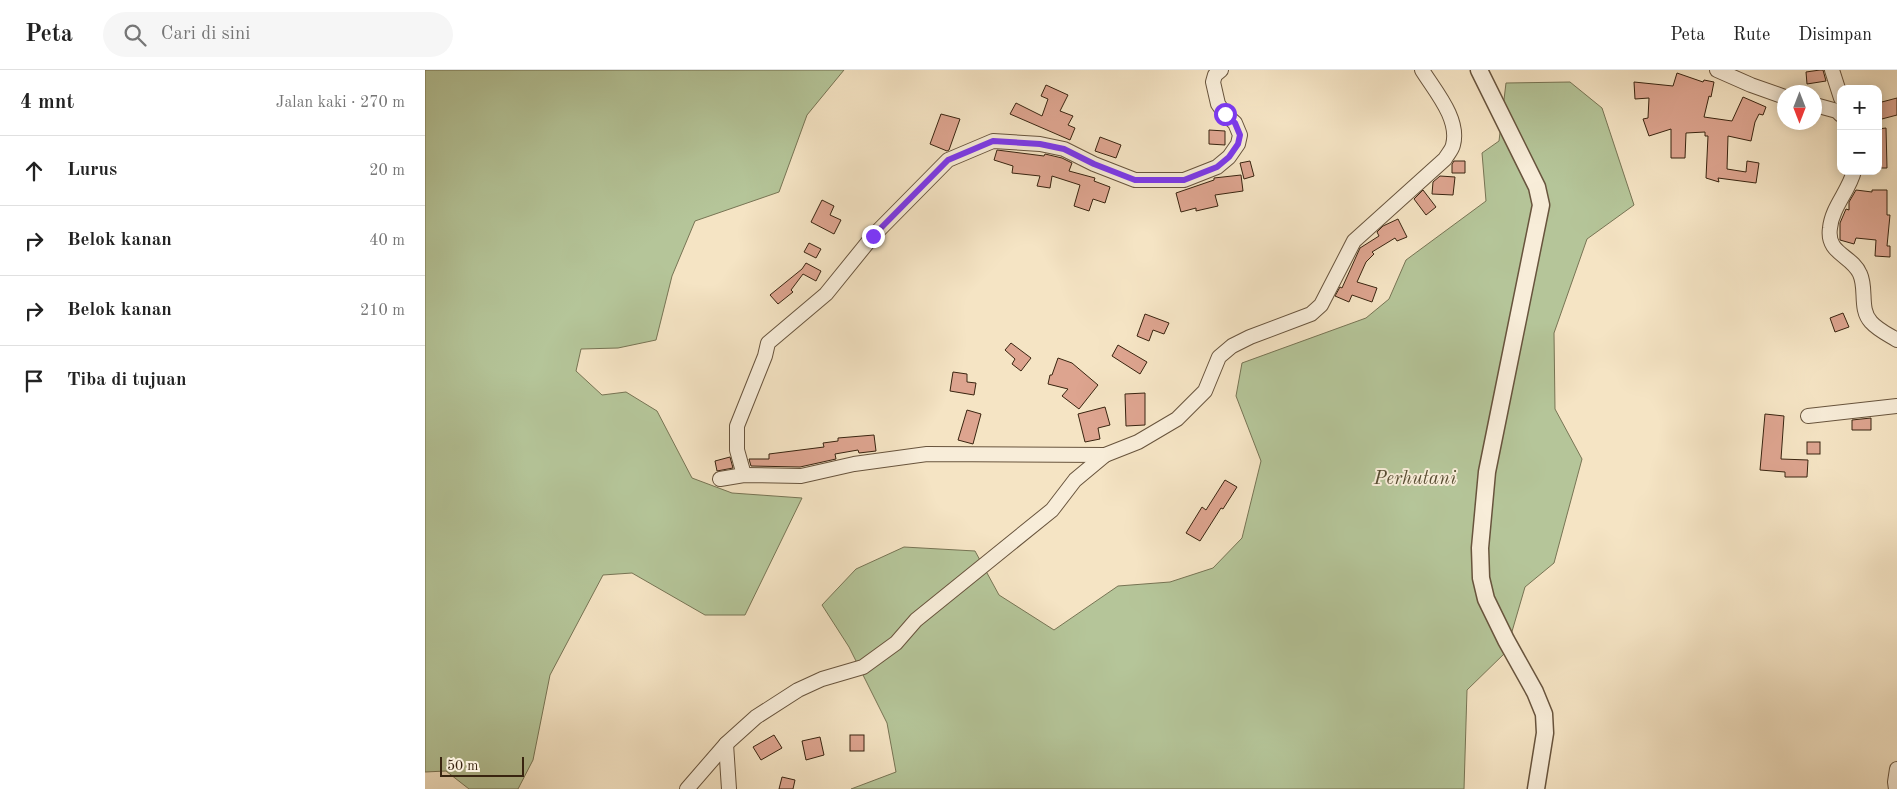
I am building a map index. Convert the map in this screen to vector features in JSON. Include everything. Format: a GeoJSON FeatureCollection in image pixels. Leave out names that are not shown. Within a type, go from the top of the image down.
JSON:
{"type":"FeatureCollection","features":[{"type":"Feature","properties":{"kind":"street"},"geometry":{"type":"LineString","coordinates":[[744,475],[737,450],[737,426],[765,356],[767,343],[826,294],[873,236],[948,160],[993,141],[1040,144],[1064,149],[1094,164],[1135,180],[1184,180],[1217,167],[1229,157],[1238,144],[1240,135],[1235,123],[1225,114],[1219,104],[1213,82],[1215,74],[1221,70]]}},
{"type":"Feature","properties":{"kind":"street"},"geometry":{"type":"LineString","coordinates":[[687,789],[726,744],[756,717],[798,690],[822,678],[863,667],[896,643],[916,620],[1052,510],[1075,480],[1105,455],[1138,442],[1177,419],[1205,391],[1219,357],[1231,346],[1311,314],[1321,305],[1354,242],[1445,159],[1453,146],[1452,119],[1422,70]]}},
{"type":"Feature","properties":{"kind":"street"},"geometry":{"type":"LineString","coordinates":[[1479,70],[1537,188],[1541,205],[1487,472],[1480,548],[1481,578],[1486,599],[1535,692],[1544,714],[1545,733],[1536,789]]}},
{"type":"Feature","properties":{"kind":"street"},"geometry":{"type":"LineString","coordinates":[[1717,70],[1777,94]]}},
{"type":"Feature","properties":{"kind":"street"},"geometry":{"type":"LineString","coordinates":[[1832,70],[1837,86]]}},
{"type":"Feature","properties":{"kind":"street"},"geometry":{"type":"LineString","coordinates":[[1822,107],[1837,111]]}},
{"type":"Feature","properties":{"kind":"street"},"geometry":{"type":"LineString","coordinates":[[1854,175],[1835,208],[1829,228],[1831,242],[1837,252],[1860,272],[1863,283],[1865,311],[1871,322],[1897,340]]}},
{"type":"Feature","properties":{"kind":"street"},"geometry":{"type":"LineString","coordinates":[[1808,416],[1897,406]]}},
{"type":"Feature","properties":{"kind":"street"},"geometry":{"type":"LineString","coordinates":[[720,479],[744,475],[801,476],[854,464],[927,454],[1105,455]]}},
{"type":"Feature","properties":{"kind":"street"},"geometry":{"type":"LineString","coordinates":[[726,744],[729,789]]}},
{"type":"Feature","properties":{"kind":"street"},"geometry":{"type":"LineString","coordinates":[[1896,789],[1897,769]]}},
{"type":"Feature","properties":{"kind":"green space"},"geometry":{"type":"Polygon","coordinates":[[[425,70],[844,70],[807,115],[779,192],[695,221],[672,276],[656,340],[618,348],[581,349],[576,371],[602,395],[626,392],[657,411],[692,478],[732,493],[802,498],[745,615],[705,615],[632,573],[603,575],[550,675],[533,760],[518,789],[469,789],[446,771],[425,772],[425,70]]]}},
{"type":"Feature","properties":{"kind":"green space","name":"Perhutani"},"geometry":{"type":"Polygon","coordinates":[[[1570,82],[1602,108],[1634,205],[1587,239],[1554,333],[1555,409],[1582,459],[1554,563],[1525,587],[1506,652],[1467,690],[1464,789],[851,789],[896,772],[887,723],[849,647],[822,605],[856,569],[904,547],[975,551],[999,595],[1054,630],[1118,586],[1170,582],[1213,568],[1242,538],[1261,461],[1236,396],[1242,363],[1366,318],[1389,299],[1406,260],[1486,201],[1482,153],[1499,141],[1506,83],[1570,82]]]}},
{"type":"Feature","properties":{"kind":"building"},"geometry":{"type":"Polygon","coordinates":[[[1823,70],[1826,81],[1807,84],[1806,72],[1823,70]]]}},
{"type":"Feature","properties":{"kind":"building"},"geometry":{"type":"Polygon","coordinates":[[[1677,73],[1703,82],[1704,80],[1714,82],[1704,117],[1732,121],[1743,97],[1766,107],[1763,115],[1759,114],[1755,122],[1751,141],[1728,136],[1727,169],[1746,172],[1747,161],[1759,163],[1756,183],[1718,178],[1719,182],[1706,178],[1708,136],[1705,136],[1705,132],[1686,133],[1685,158],[1671,158],[1671,129],[1649,136],[1643,119],[1648,118],[1649,98],[1635,99],[1634,82],[1673,86],[1677,73]]]}},
{"type":"Feature","properties":{"kind":"building"},"geometry":{"type":"Polygon","coordinates":[[[1046,85],[1068,95],[1060,111],[1073,116],[1068,125],[1075,128],[1070,140],[1010,114],[1016,103],[1042,116],[1048,99],[1041,96],[1046,85]]]}},
{"type":"Feature","properties":{"kind":"building"},"geometry":{"type":"Polygon","coordinates":[[[1897,98],[1897,115],[1882,119],[1882,102],[1897,98]]]}},
{"type":"Feature","properties":{"kind":"building"},"geometry":{"type":"Polygon","coordinates":[[[941,114],[960,119],[947,151],[930,144],[941,114]]]}},
{"type":"Feature","properties":{"kind":"building"},"geometry":{"type":"Polygon","coordinates":[[[1882,128],[1886,128],[1887,168],[1882,168],[1882,128]]]}},
{"type":"Feature","properties":{"kind":"building"},"geometry":{"type":"Polygon","coordinates":[[[1209,130],[1225,131],[1225,145],[1209,144],[1209,130]]]}},
{"type":"Feature","properties":{"kind":"building"},"geometry":{"type":"Polygon","coordinates":[[[1100,137],[1121,145],[1116,158],[1095,151],[1100,137]]]}},
{"type":"Feature","properties":{"kind":"building"},"geometry":{"type":"Polygon","coordinates":[[[997,150],[1044,156],[1045,154],[1062,158],[1072,163],[1069,171],[1095,178],[1094,181],[1110,187],[1105,203],[1093,199],[1089,211],[1074,206],[1080,185],[1052,176],[1050,188],[1037,186],[1040,176],[1012,173],[1013,166],[994,160],[997,150]]]}},
{"type":"Feature","properties":{"kind":"building"},"geometry":{"type":"Polygon","coordinates":[[[1250,161],[1254,176],[1244,179],[1240,163],[1250,161]]]}},
{"type":"Feature","properties":{"kind":"building"},"geometry":{"type":"Polygon","coordinates":[[[1454,161],[1465,161],[1465,173],[1452,173],[1454,161]]]}},
{"type":"Feature","properties":{"kind":"building"},"geometry":{"type":"Polygon","coordinates":[[[1241,175],[1243,191],[1215,195],[1218,206],[1196,211],[1196,208],[1181,212],[1176,193],[1214,180],[1214,178],[1241,175]]]}},
{"type":"Feature","properties":{"kind":"building"},"geometry":{"type":"Polygon","coordinates":[[[1440,176],[1455,177],[1453,195],[1432,194],[1433,182],[1440,176]]]}},
{"type":"Feature","properties":{"kind":"building"},"geometry":{"type":"Polygon","coordinates":[[[1423,190],[1436,207],[1426,215],[1414,199],[1423,190]]]}},
{"type":"Feature","properties":{"kind":"building"},"geometry":{"type":"Polygon","coordinates":[[[1856,190],[1872,192],[1872,190],[1887,190],[1887,215],[1890,215],[1887,246],[1890,246],[1890,257],[1875,256],[1876,240],[1856,238],[1854,244],[1840,240],[1840,223],[1846,209],[1849,210],[1849,202],[1856,190]]]}},
{"type":"Feature","properties":{"kind":"building"},"geometry":{"type":"Polygon","coordinates":[[[822,200],[834,206],[830,215],[841,220],[834,234],[811,222],[822,200]]]}},
{"type":"Feature","properties":{"kind":"building"},"geometry":{"type":"Polygon","coordinates":[[[1398,219],[1407,237],[1397,241],[1395,238],[1372,252],[1374,254],[1366,262],[1357,282],[1377,288],[1372,302],[1352,295],[1349,302],[1335,296],[1340,287],[1342,288],[1360,248],[1379,236],[1377,232],[1383,226],[1398,219]]]}},
{"type":"Feature","properties":{"kind":"building"},"geometry":{"type":"Polygon","coordinates":[[[809,243],[821,249],[816,258],[804,252],[809,243]]]}},
{"type":"Feature","properties":{"kind":"building"},"geometry":{"type":"Polygon","coordinates":[[[806,263],[821,271],[816,281],[803,274],[791,290],[793,292],[778,304],[770,295],[802,269],[806,263]]]}},
{"type":"Feature","properties":{"kind":"building"},"geometry":{"type":"Polygon","coordinates":[[[1843,313],[1849,327],[1835,332],[1830,318],[1843,313]]]}},
{"type":"Feature","properties":{"kind":"building"},"geometry":{"type":"Polygon","coordinates":[[[1145,314],[1169,323],[1164,334],[1153,330],[1149,341],[1137,336],[1145,314]]]}},
{"type":"Feature","properties":{"kind":"building"},"geometry":{"type":"Polygon","coordinates":[[[1011,343],[1031,358],[1021,371],[1012,364],[1015,359],[1005,350],[1011,343]]]}},
{"type":"Feature","properties":{"kind":"building"},"geometry":{"type":"Polygon","coordinates":[[[1118,345],[1147,362],[1140,374],[1112,356],[1118,345]]]}},
{"type":"Feature","properties":{"kind":"building"},"geometry":{"type":"Polygon","coordinates":[[[1058,358],[1072,363],[1098,385],[1079,409],[1062,396],[1068,389],[1048,384],[1058,358]]]}},
{"type":"Feature","properties":{"kind":"building"},"geometry":{"type":"Polygon","coordinates":[[[953,372],[967,374],[967,382],[976,383],[974,395],[950,391],[953,372]]]}},
{"type":"Feature","properties":{"kind":"building"},"geometry":{"type":"Polygon","coordinates":[[[1145,393],[1145,425],[1126,426],[1125,394],[1145,393]]]}},
{"type":"Feature","properties":{"kind":"building"},"geometry":{"type":"Polygon","coordinates":[[[1105,407],[1110,425],[1098,428],[1100,439],[1085,442],[1078,414],[1105,407]]]}},
{"type":"Feature","properties":{"kind":"building"},"geometry":{"type":"Polygon","coordinates":[[[967,410],[981,414],[973,444],[958,440],[967,410]]]}},
{"type":"Feature","properties":{"kind":"building"},"geometry":{"type":"Polygon","coordinates":[[[1765,414],[1784,416],[1781,459],[1808,460],[1807,477],[1785,477],[1785,472],[1760,470],[1765,414]]]}},
{"type":"Feature","properties":{"kind":"building"},"geometry":{"type":"Polygon","coordinates":[[[1871,418],[1871,430],[1852,430],[1852,420],[1871,418]]]}},
{"type":"Feature","properties":{"kind":"building"},"geometry":{"type":"Polygon","coordinates":[[[874,435],[876,451],[859,453],[858,450],[835,454],[836,459],[800,467],[751,466],[749,459],[769,459],[769,454],[824,447],[823,443],[838,441],[838,438],[874,435]]]}},
{"type":"Feature","properties":{"kind":"building"},"geometry":{"type":"Polygon","coordinates":[[[1807,442],[1820,442],[1820,454],[1807,454],[1807,442]]]}},
{"type":"Feature","properties":{"kind":"building"},"geometry":{"type":"Polygon","coordinates":[[[730,457],[733,468],[717,471],[715,461],[730,457]]]}},
{"type":"Feature","properties":{"kind":"building"},"geometry":{"type":"Polygon","coordinates":[[[1225,480],[1237,487],[1200,541],[1186,533],[1202,507],[1206,510],[1225,480]]]}},
{"type":"Feature","properties":{"kind":"building"},"geometry":{"type":"Polygon","coordinates":[[[774,735],[782,748],[761,760],[753,747],[774,735]]]}},
{"type":"Feature","properties":{"kind":"building"},"geometry":{"type":"Polygon","coordinates":[[[850,735],[864,735],[864,751],[850,751],[850,735]]]}},
{"type":"Feature","properties":{"kind":"building"},"geometry":{"type":"Polygon","coordinates":[[[820,737],[824,755],[806,760],[802,741],[820,737]]]}},
{"type":"Feature","properties":{"kind":"building"},"geometry":{"type":"Polygon","coordinates":[[[782,777],[795,780],[793,789],[779,789],[782,777]]]}},
{"type":"Feature","properties":{"kind":"route"},"geometry":{"type":"LineString","coordinates":[[873,236],[948,160],[963,152],[993,141],[1040,144],[1064,149],[1094,164],[1135,180],[1184,180],[1217,167],[1229,157],[1238,144],[1240,135],[1235,123],[1225,114]]}}]}
